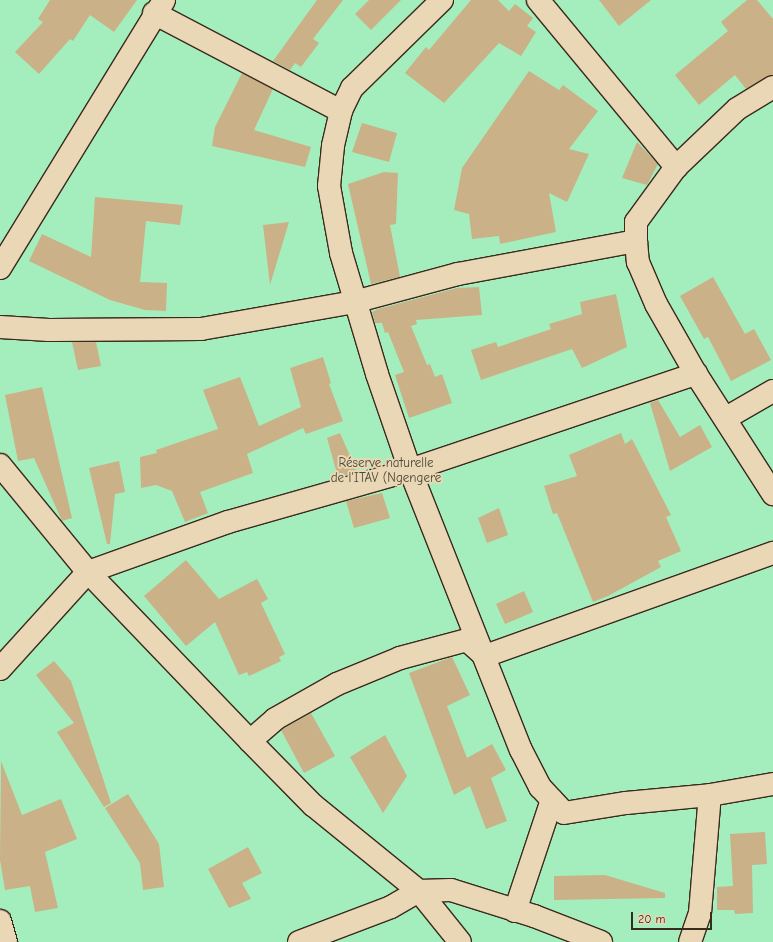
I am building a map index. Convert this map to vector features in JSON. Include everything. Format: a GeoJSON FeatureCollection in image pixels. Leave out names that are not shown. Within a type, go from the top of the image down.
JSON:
{"type":"FeatureCollection","features":[{"type":"Feature","properties":{"kind":"street"},"geometry":{"type":"LineString","coordinates":[[442,0],[352,88],[342,111],[333,146],[329,186],[341,253],[354,302],[410,470],[521,750],[540,787],[564,812],[626,803],[710,795],[773,784]]}},
{"type":"Feature","properties":{"kind":"street"},"geometry":{"type":"LineString","coordinates":[[538,0],[676,167]]}},
{"type":"Feature","properties":{"kind":"street"},"geometry":{"type":"LineString","coordinates":[[0,268],[159,7],[342,111]]}},
{"type":"Feature","properties":{"kind":"street"},"geometry":{"type":"LineString","coordinates":[[773,88],[737,109],[676,167],[636,222],[638,262],[656,304],[696,374],[726,418],[773,494]]}},
{"type":"Feature","properties":{"kind":"street"},"geometry":{"type":"LineString","coordinates":[[0,327],[49,330],[202,328],[354,302],[458,274],[636,241]]}},
{"type":"Feature","properties":{"kind":"street"},"geometry":{"type":"LineString","coordinates":[[0,669],[88,572],[228,522],[410,470],[696,374]]}},
{"type":"Feature","properties":{"kind":"street"},"geometry":{"type":"LineString","coordinates":[[726,418],[773,391]]}},
{"type":"Feature","properties":{"kind":"street"},"geometry":{"type":"LineString","coordinates":[[0,465],[88,572],[250,741],[313,806],[419,891],[460,942]]}},
{"type":"Feature","properties":{"kind":"street"},"geometry":{"type":"LineString","coordinates":[[485,656],[773,553]]}},
{"type":"Feature","properties":{"kind":"street"},"geometry":{"type":"LineString","coordinates":[[250,741],[275,719],[338,684],[400,658],[467,640],[485,656]]}},
{"type":"Feature","properties":{"kind":"street"},"geometry":{"type":"LineString","coordinates":[[690,942],[700,913],[710,795]]}},
{"type":"Feature","properties":{"kind":"street"},"geometry":{"type":"LineString","coordinates":[[515,911],[552,800]]}},
{"type":"Feature","properties":{"kind":"street"},"geometry":{"type":"LineString","coordinates":[[299,942],[391,907],[419,891],[452,890],[601,942]]}},
{"type":"Feature","properties":{"kind":"street"},"geometry":{"type":"LineString","coordinates":[[0,921],[6,942]]}},
{"type":"Feature","properties":{"kind":"green space","name":"Réserve naturelle de l'ITAV (Ngengere"},"geometry":{"type":"Polygon","coordinates":[[[0,0],[773,0],[773,942],[0,942],[0,0]]]}},
{"type":"Feature","properties":{"kind":"building"},"geometry":{"type":"Polygon","coordinates":[[[50,0],[137,0],[114,32],[90,15],[73,41],[70,39],[39,74],[15,52],[43,22],[38,19],[50,0]]]}},
{"type":"Feature","properties":{"kind":"building"},"geometry":{"type":"Polygon","coordinates":[[[317,0],[343,0],[313,39],[319,43],[301,67],[295,63],[290,70],[273,61],[317,0]]]}},
{"type":"Feature","properties":{"kind":"building"},"geometry":{"type":"Polygon","coordinates":[[[369,0],[401,0],[371,30],[355,14],[369,0]]]}},
{"type":"Feature","properties":{"kind":"building"},"geometry":{"type":"Polygon","coordinates":[[[471,0],[498,0],[509,11],[515,4],[533,18],[527,26],[536,32],[521,56],[499,43],[444,103],[405,73],[426,47],[429,50],[471,0]]]}},
{"type":"Feature","properties":{"kind":"building"},"geometry":{"type":"Polygon","coordinates":[[[599,0],[651,0],[619,26],[599,0]]]}},
{"type":"Feature","properties":{"kind":"building"},"geometry":{"type":"Polygon","coordinates":[[[747,0],[757,0],[773,19],[773,75],[746,89],[735,75],[699,105],[675,75],[728,31],[721,22],[747,0]]]}},
{"type":"Feature","properties":{"kind":"building"},"geometry":{"type":"Polygon","coordinates":[[[529,71],[559,90],[563,85],[598,111],[569,149],[589,154],[567,202],[549,193],[556,232],[500,244],[499,236],[472,239],[469,214],[454,210],[462,168],[529,71]]]}},
{"type":"Feature","properties":{"kind":"building"},"geometry":{"type":"Polygon","coordinates":[[[242,73],[273,89],[254,130],[311,147],[305,167],[212,146],[215,127],[242,73]]]}},
{"type":"Feature","properties":{"kind":"building"},"geometry":{"type":"Polygon","coordinates":[[[362,123],[397,133],[389,162],[352,152],[362,123]]]}},
{"type":"Feature","properties":{"kind":"building"},"geometry":{"type":"Polygon","coordinates":[[[637,142],[658,164],[647,185],[622,178],[637,142]]]}},
{"type":"Feature","properties":{"kind":"building"},"geometry":{"type":"Polygon","coordinates":[[[384,172],[398,173],[396,224],[390,225],[400,277],[371,284],[348,184],[384,172]]]}},
{"type":"Feature","properties":{"kind":"building"},"geometry":{"type":"Polygon","coordinates":[[[95,197],[183,205],[180,225],[146,221],[140,282],[167,283],[166,311],[145,310],[110,300],[29,261],[42,234],[91,257],[95,197]]]}},
{"type":"Feature","properties":{"kind":"building"},"geometry":{"type":"Polygon","coordinates":[[[289,222],[270,285],[263,225],[289,222]]]}},
{"type":"Feature","properties":{"kind":"building"},"geometry":{"type":"Polygon","coordinates":[[[713,277],[745,334],[754,329],[771,360],[731,381],[708,337],[704,339],[680,296],[713,277]]]}},
{"type":"Feature","properties":{"kind":"building"},"geometry":{"type":"Polygon","coordinates":[[[479,287],[482,315],[416,320],[417,324],[411,326],[427,365],[430,364],[435,377],[442,374],[452,403],[409,418],[395,375],[404,372],[388,332],[385,333],[382,323],[375,323],[372,312],[378,309],[457,288],[479,287]]]}},
{"type":"Feature","properties":{"kind":"building"},"geometry":{"type":"Polygon","coordinates":[[[616,294],[627,347],[582,368],[572,349],[481,380],[471,350],[496,342],[498,347],[551,329],[549,324],[582,314],[580,302],[616,294]]]}},
{"type":"Feature","properties":{"kind":"building"},"geometry":{"type":"Polygon","coordinates":[[[72,342],[96,342],[101,366],[78,370],[72,342]]]}},
{"type":"Feature","properties":{"kind":"building"},"geometry":{"type":"Polygon","coordinates":[[[323,357],[331,383],[329,384],[343,421],[306,434],[303,428],[247,454],[253,473],[200,492],[208,513],[185,522],[172,491],[156,485],[141,488],[140,457],[157,453],[156,450],[218,429],[203,390],[240,377],[259,426],[301,407],[290,368],[323,357]]]}},
{"type":"Feature","properties":{"kind":"building"},"geometry":{"type":"Polygon","coordinates":[[[42,387],[72,518],[62,521],[34,458],[18,461],[5,395],[42,387]]]}},
{"type":"Feature","properties":{"kind":"building"},"geometry":{"type":"Polygon","coordinates":[[[658,400],[680,437],[700,425],[712,447],[670,471],[650,403],[658,400]]]}},
{"type":"Feature","properties":{"kind":"building"},"geometry":{"type":"Polygon","coordinates":[[[340,433],[357,472],[338,477],[327,438],[340,433]]]}},
{"type":"Feature","properties":{"kind":"building"},"geometry":{"type":"Polygon","coordinates":[[[621,433],[625,444],[632,439],[671,515],[666,517],[681,551],[658,561],[661,567],[608,596],[593,602],[557,513],[553,514],[544,486],[577,476],[569,455],[621,433]]]}},
{"type":"Feature","properties":{"kind":"building"},"geometry":{"type":"Polygon","coordinates":[[[119,461],[125,492],[115,494],[110,544],[107,544],[89,468],[119,461]]]}},
{"type":"Feature","properties":{"kind":"building"},"geometry":{"type":"Polygon","coordinates":[[[382,493],[390,518],[354,528],[346,501],[382,493]]]}},
{"type":"Feature","properties":{"kind":"building"},"geometry":{"type":"Polygon","coordinates":[[[499,508],[508,535],[487,543],[478,518],[499,508]]]}},
{"type":"Feature","properties":{"kind":"building"},"geometry":{"type":"Polygon","coordinates":[[[186,560],[219,599],[257,579],[268,599],[261,603],[285,654],[279,657],[281,661],[249,676],[247,672],[239,675],[215,622],[186,646],[144,596],[186,560]]]}},
{"type":"Feature","properties":{"kind":"building"},"geometry":{"type":"Polygon","coordinates":[[[524,591],[533,612],[505,624],[496,604],[524,591]]]}},
{"type":"Feature","properties":{"kind":"building"},"geometry":{"type":"Polygon","coordinates":[[[452,657],[470,695],[447,706],[467,758],[492,744],[506,770],[491,778],[507,821],[486,829],[470,786],[454,795],[409,673],[452,657]]]}},
{"type":"Feature","properties":{"kind":"building"},"geometry":{"type":"Polygon","coordinates":[[[54,661],[71,681],[111,803],[104,807],[57,732],[74,723],[36,675],[54,661]]]}},
{"type":"Feature","properties":{"kind":"building"},"geometry":{"type":"Polygon","coordinates":[[[311,713],[335,756],[304,773],[281,730],[311,713]]]}},
{"type":"Feature","properties":{"kind":"building"},"geometry":{"type":"Polygon","coordinates":[[[385,735],[407,776],[383,813],[350,757],[385,735]]]}},
{"type":"Feature","properties":{"kind":"building"},"geometry":{"type":"Polygon","coordinates":[[[1,761],[22,815],[61,799],[77,839],[45,852],[58,908],[35,912],[30,886],[5,890],[0,860],[1,761]]]}},
{"type":"Feature","properties":{"kind":"building"},"geometry":{"type":"Polygon","coordinates":[[[128,794],[159,844],[164,887],[143,890],[140,863],[105,808],[128,794]]]}},
{"type":"Feature","properties":{"kind":"building"},"geometry":{"type":"Polygon","coordinates":[[[765,832],[767,864],[752,865],[753,913],[735,914],[734,910],[717,910],[717,887],[733,886],[730,834],[765,832]]]}},
{"type":"Feature","properties":{"kind":"building"},"geometry":{"type":"Polygon","coordinates":[[[248,847],[262,873],[242,883],[251,899],[229,908],[208,869],[248,847]]]}},
{"type":"Feature","properties":{"kind":"building"},"geometry":{"type":"Polygon","coordinates":[[[605,875],[665,893],[665,898],[554,900],[554,876],[605,875]]]}}]}
